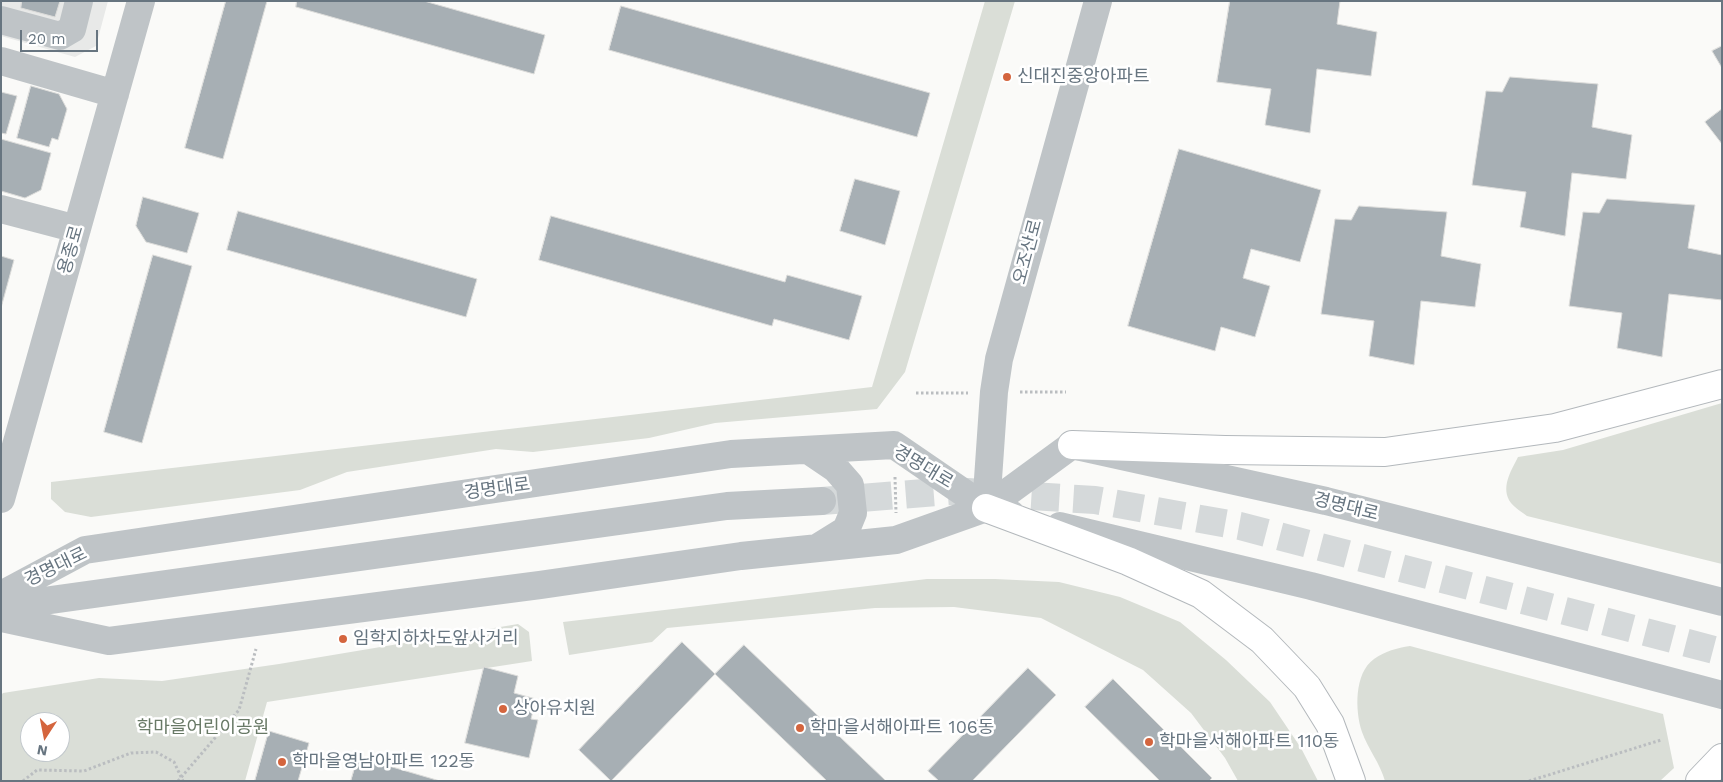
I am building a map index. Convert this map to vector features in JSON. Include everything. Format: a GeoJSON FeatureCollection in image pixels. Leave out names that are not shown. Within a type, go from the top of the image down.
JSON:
{"type":"FeatureCollection","features":[{"type":"Feature","properties":{"kind":"main road"},"geometry":{"type":"LineString","coordinates":[[1072,445],[1225,450],[1385,452],[1555,428],[1722,384]]}},
{"type":"Feature","properties":{"kind":"main road"},"geometry":{"type":"LineString","coordinates":[[986,508],[1128,561],[1201,594],[1262,640],[1307,687],[1330,724],[1351,781]]}},
{"type":"Feature","properties":{"kind":"main road"},"geometry":{"type":"LineString","coordinates":[[1700,781],[1722,758]]}},
{"type":"Feature","properties":{"kind":"street"},"geometry":{"type":"LineString","coordinates":[[1,20],[60,36],[72,29],[79,1]]}},
{"type":"Feature","properties":{"kind":"street","name":"용종로"},"geometry":{"type":"LineString","coordinates":[[1,499],[141,1]]}},
{"type":"Feature","properties":{"kind":"street","name":"오조산로"},"geometry":{"type":"LineString","coordinates":[[986,508],[994,392],[999,359],[1098,1]]}},
{"type":"Feature","properties":{"kind":"street"},"geometry":{"type":"LineString","coordinates":[[1,61],[116,94]]}},
{"type":"Feature","properties":{"kind":"street"},"geometry":{"type":"LineString","coordinates":[[1,209],[77,230]]}},
{"type":"Feature","properties":{"kind":"street","name":"경명대로"},"geometry":{"type":"LineString","coordinates":[[1,595],[86,550],[731,454],[894,445],[986,508],[1311,586],[1722,695]]}},
{"type":"Feature","properties":{"kind":"street"},"geometry":{"type":"LineString","coordinates":[[1,618],[109,641],[540,585],[742,556],[896,540],[986,508],[1072,445]]}},
{"type":"Feature","properties":{"kind":"street","name":"경명대로"},"geometry":{"type":"LineString","coordinates":[[1072,445],[1326,502],[1722,602]]}},
{"type":"Feature","properties":{"kind":"street"},"geometry":{"type":"LineString","coordinates":[[808,450],[836,469],[850,485],[854,513],[846,530],[816,549]]}},
{"type":"Feature","properties":{"kind":"street","name":"경명대로"},"geometry":{"type":"LineString","coordinates":[[1,607],[727,506],[822,501]]}},
{"type":"Feature","properties":{"kind":"path"},"geometry":{"type":"LineString","coordinates":[[894,445],[896,540]]}},
{"type":"Feature","properties":{"kind":"path"},"geometry":{"type":"LineString","coordinates":[[178,781],[182,779],[239,710],[263,622]]}},
{"type":"Feature","properties":{"kind":"path"},"geometry":{"type":"LineString","coordinates":[[1529,781],[1661,740]]}},
{"type":"Feature","properties":{"kind":"path"},"geometry":{"type":"LineString","coordinates":[[22,781],[37,770],[84,771],[130,753],[156,752],[174,762],[182,779]]}},
{"type":"Feature","properties":{"kind":"shaded area"},"geometry":{"type":"Polygon","coordinates":[[[1,1],[108,1],[96,46],[75,57],[1,36],[1,1]]]}},
{"type":"Feature","properties":{"kind":"green space"},"geometry":{"type":"Polygon","coordinates":[[[985,1],[1015,1],[905,372],[877,409],[715,423],[649,438],[533,452],[496,449],[347,472],[300,490],[91,517],[65,512],[51,499],[51,482],[872,387],[985,1]]]}},
{"type":"Feature","properties":{"kind":"green space"},"geometry":{"type":"Polygon","coordinates":[[[1722,403],[1722,564],[1527,516],[1511,503],[1508,497],[1506,491],[1508,480],[1518,457],[1563,450],[1722,403]]]}},
{"type":"Feature","properties":{"kind":"green space"},"geometry":{"type":"Polygon","coordinates":[[[927,579],[995,579],[1059,582],[1120,597],[1180,622],[1226,660],[1270,702],[1301,748],[1318,781],[1238,781],[1225,758],[1191,713],[1143,670],[1041,618],[954,607],[875,608],[667,628],[652,642],[569,655],[563,622],[927,579]]]}},
{"type":"Feature","properties":{"kind":"green space","name":"학마을어린이공원"},"geometry":{"type":"Polygon","coordinates":[[[518,624],[529,632],[532,661],[267,702],[245,781],[1,781],[1,695],[3,693],[99,678],[162,681],[279,664],[518,624]]]}},
{"type":"Feature","properties":{"kind":"green space"},"geometry":{"type":"Polygon","coordinates":[[[1410,646],[1663,714],[1674,768],[1660,781],[1385,781],[1362,732],[1358,714],[1358,693],[1367,665],[1391,650],[1410,646]]]}},
{"type":"Feature","properties":{"kind":"building"},"geometry":{"type":"Polygon","coordinates":[[[22,1],[60,1],[55,17],[21,8],[22,1]]]}},
{"type":"Feature","properties":{"kind":"building"},"geometry":{"type":"Polygon","coordinates":[[[226,1],[267,1],[223,159],[185,148],[226,1]]]}},
{"type":"Feature","properties":{"kind":"building"},"geometry":{"type":"Polygon","coordinates":[[[297,1],[424,1],[545,35],[534,74],[296,7],[297,1]]]}},
{"type":"Feature","properties":{"kind":"building"},"geometry":{"type":"Polygon","coordinates":[[[1230,1],[1340,1],[1337,24],[1377,32],[1371,76],[1317,69],[1310,133],[1265,125],[1271,89],[1217,82],[1230,1]]]}},
{"type":"Feature","properties":{"kind":"building"},"geometry":{"type":"Polygon","coordinates":[[[621,6],[930,93],[917,137],[609,50],[621,6]]]}},
{"type":"Feature","properties":{"kind":"building"},"geometry":{"type":"Polygon","coordinates":[[[1722,46],[1722,68],[1712,51],[1722,46]]]}},
{"type":"Feature","properties":{"kind":"building"},"geometry":{"type":"Polygon","coordinates":[[[1510,77],[1598,84],[1592,127],[1632,135],[1626,179],[1572,173],[1565,236],[1520,227],[1526,192],[1472,185],[1486,91],[1502,92],[1510,77]]]}},
{"type":"Feature","properties":{"kind":"building"},"geometry":{"type":"Polygon","coordinates":[[[31,86],[59,94],[67,109],[58,140],[52,138],[49,147],[17,138],[31,86]]]}},
{"type":"Feature","properties":{"kind":"building"},"geometry":{"type":"Polygon","coordinates":[[[1,92],[17,96],[6,134],[1,133],[1,92]]]}},
{"type":"Feature","properties":{"kind":"building"},"geometry":{"type":"Polygon","coordinates":[[[1722,109],[1722,144],[1705,122],[1722,109]]]}},
{"type":"Feature","properties":{"kind":"building"},"geometry":{"type":"Polygon","coordinates":[[[1,139],[51,153],[41,190],[25,198],[1,191],[1,139]]]}},
{"type":"Feature","properties":{"kind":"building"},"geometry":{"type":"Polygon","coordinates":[[[1179,149],[1321,190],[1300,262],[1251,249],[1243,278],[1270,286],[1255,337],[1221,327],[1215,351],[1128,326],[1179,149]]]}},
{"type":"Feature","properties":{"kind":"building"},"geometry":{"type":"Polygon","coordinates":[[[855,179],[900,191],[885,245],[840,231],[855,179]]]}},
{"type":"Feature","properties":{"kind":"building"},"geometry":{"type":"Polygon","coordinates":[[[143,197],[199,213],[187,253],[146,242],[136,226],[143,197]]]}},
{"type":"Feature","properties":{"kind":"building"},"geometry":{"type":"Polygon","coordinates":[[[1607,199],[1695,205],[1688,248],[1722,255],[1722,300],[1669,294],[1662,357],[1617,348],[1622,313],[1569,306],[1583,212],[1599,213],[1607,199]]]}},
{"type":"Feature","properties":{"kind":"building"},"geometry":{"type":"Polygon","coordinates":[[[1359,206],[1447,212],[1441,256],[1481,264],[1475,307],[1421,301],[1414,365],[1369,356],[1374,321],[1321,314],[1335,219],[1351,220],[1359,206]]]}},
{"type":"Feature","properties":{"kind":"building"},"geometry":{"type":"Polygon","coordinates":[[[238,211],[477,279],[466,317],[227,250],[238,211]]]}},
{"type":"Feature","properties":{"kind":"building"},"geometry":{"type":"Polygon","coordinates":[[[551,216],[785,282],[787,275],[862,296],[849,340],[774,319],[772,326],[539,260],[551,216]]]}},
{"type":"Feature","properties":{"kind":"building"},"geometry":{"type":"Polygon","coordinates":[[[153,255],[192,266],[142,443],[104,432],[153,255]]]}},
{"type":"Feature","properties":{"kind":"building"},"geometry":{"type":"Polygon","coordinates":[[[1,256],[14,260],[1,308],[1,256]]]}},
{"type":"Feature","properties":{"kind":"building"},"geometry":{"type":"Polygon","coordinates":[[[682,642],[715,674],[611,781],[579,750],[682,642]]]}},
{"type":"Feature","properties":{"kind":"building","name":"학마을서해아파트 106동"},"geometry":{"type":"Polygon","coordinates":[[[744,645],[886,781],[827,781],[715,674],[744,645]]]}},
{"type":"Feature","properties":{"kind":"building","name":"상아유치원"},"geometry":{"type":"Polygon","coordinates":[[[484,667],[518,676],[514,693],[536,699],[531,719],[538,720],[529,758],[465,743],[484,667]]]}},
{"type":"Feature","properties":{"kind":"building"},"geometry":{"type":"Polygon","coordinates":[[[1028,668],[1056,695],[972,781],[939,781],[928,771],[1028,668]]]}},
{"type":"Feature","properties":{"kind":"building","name":"학마을서해아파트 110동"},"geometry":{"type":"Polygon","coordinates":[[[1113,679],[1212,778],[1209,781],[1160,781],[1085,707],[1113,679]]]}},
{"type":"Feature","properties":{"kind":"building","name":"학마을영남아파트 122동"},"geometry":{"type":"Polygon","coordinates":[[[269,731],[309,743],[298,781],[255,781],[269,731]]]}},
{"type":"Feature","properties":{"kind":"building"},"geometry":{"type":"Polygon","coordinates":[[[358,757],[440,781],[351,781],[358,757]]]}},
{"type":"Feature","properties":{"kind":"tunnel"},"geometry":{"type":"LineString","coordinates":[[822,501],[950,491],[1095,500],[1240,526],[1722,652]]}},
{"type":"Feature","properties":{"kind":"place","name":"신대진중앙아파트"},"geometry":{"type":"Point","coordinates":[1007,77]}},
{"type":"Feature","properties":{"kind":"place","name":"임학지하차도앞사거리"},"geometry":{"type":"Point","coordinates":[343,639]}},
{"type":"Feature","properties":{"kind":"place","name":"상아유치원"},"geometry":{"type":"Point","coordinates":[503,709]}},
{"type":"Feature","properties":{"kind":"place","name":"학마을서해아파트 106동"},"geometry":{"type":"Point","coordinates":[800,728]}},
{"type":"Feature","properties":{"kind":"place","name":"학마을서해아파트 110동"},"geometry":{"type":"Point","coordinates":[1149,742]}},
{"type":"Feature","properties":{"kind":"place","name":"학마을영남아파트 122동"},"geometry":{"type":"Point","coordinates":[282,762]}}]}
